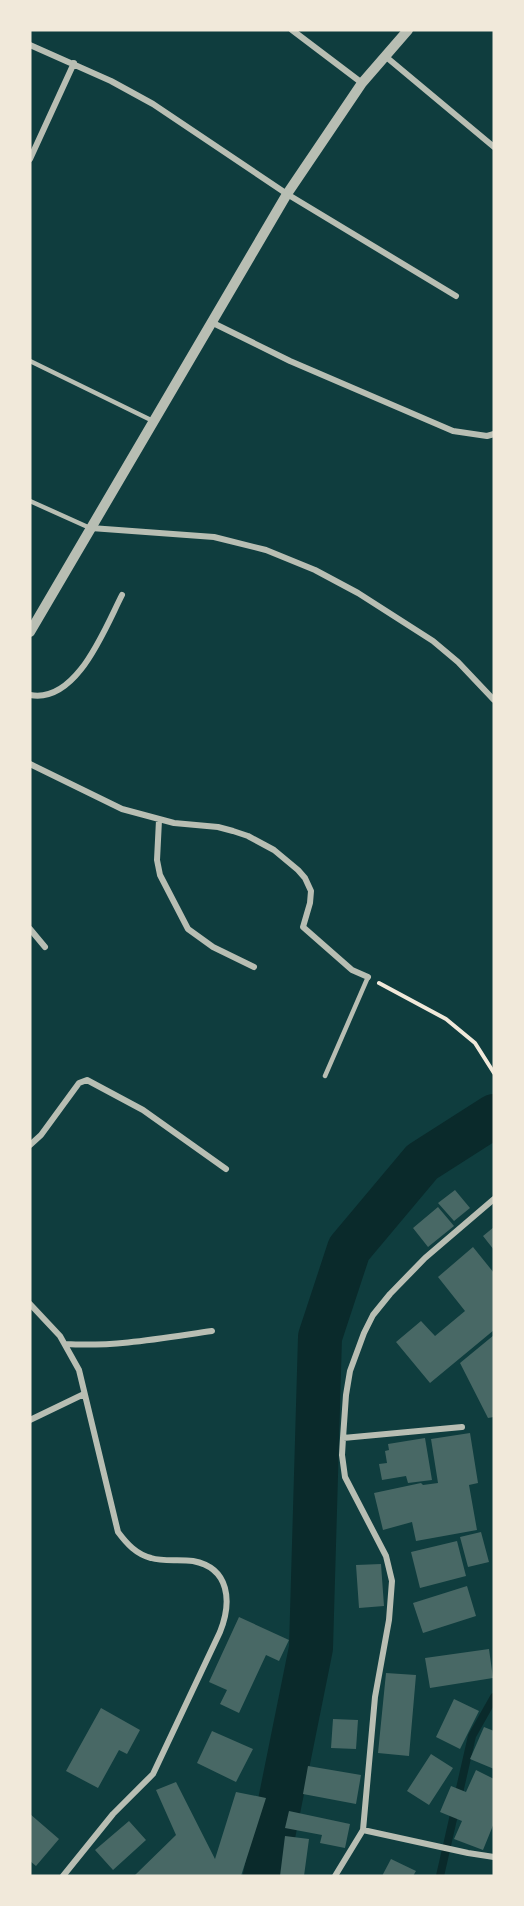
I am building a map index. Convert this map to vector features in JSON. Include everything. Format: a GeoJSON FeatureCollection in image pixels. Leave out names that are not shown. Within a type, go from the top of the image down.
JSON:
{"type":"FeatureCollection","features":[{"type":"Feature","properties":{"kind":"street"},"geometry":{"type":"LineString","coordinates":[[292,30],[362,83]]}},
{"type":"Feature","properties":{"kind":"street"},"geometry":{"type":"LineString","coordinates":[[30,632],[287,194],[362,83],[408,30]]}},
{"type":"Feature","properties":{"kind":"street"},"geometry":{"type":"LineString","coordinates":[[30,45],[74,63],[153,104],[287,194],[456,296]]}},
{"type":"Feature","properties":{"kind":"street"},"geometry":{"type":"LineString","coordinates":[[385,56],[494,147]]}},
{"type":"Feature","properties":{"kind":"street"},"geometry":{"type":"LineString","coordinates":[[30,159],[74,63]]}},
{"type":"Feature","properties":{"kind":"street"},"geometry":{"type":"LineString","coordinates":[[211,322],[290,361],[453,431],[487,436],[494,434]]}},
{"type":"Feature","properties":{"kind":"street"},"geometry":{"type":"LineString","coordinates":[[90,528],[214,537],[266,550],[315,570],[358,593],[434,641],[458,662],[494,700]]}},
{"type":"Feature","properties":{"kind":"street"},"geometry":{"type":"LineString","coordinates":[[30,696],[45,696],[58,690],[83,668],[122,595]]}},
{"type":"Feature","properties":{"kind":"street"},"geometry":{"type":"LineString","coordinates":[[30,764],[114,805],[159,820],[233,831],[274,850],[298,870],[311,891],[303,927],[352,970],[368,977]]}},
{"type":"Feature","properties":{"kind":"street"},"geometry":{"type":"LineString","coordinates":[[159,820],[157,860],[160,875],[188,929],[213,947],[254,967]]}},
{"type":"Feature","properties":{"kind":"street"},"geometry":{"type":"LineString","coordinates":[[30,929],[45,947]]}},
{"type":"Feature","properties":{"kind":"street"},"geometry":{"type":"LineString","coordinates":[[30,1145],[79,1083],[87,1080],[95,1082],[143,1110],[226,1169]]}},
{"type":"Feature","properties":{"kind":"street"},"geometry":{"type":"LineString","coordinates":[[336,1876],[363,1830],[375,1697],[389,1620],[392,1581],[391,1568],[386,1556],[345,1477],[342,1455],[350,1371],[373,1315],[425,1258],[494,1199]]}},
{"type":"Feature","properties":{"kind":"street"},"geometry":{"type":"LineString","coordinates":[[30,1304],[66,1344],[79,1370],[118,1532],[129,1547],[150,1558],[163,1561],[191,1561],[210,1567],[220,1576],[225,1586],[228,1604],[226,1618],[220,1632],[153,1774],[113,1814],[63,1876]]}},
{"type":"Feature","properties":{"kind":"street"},"geometry":{"type":"LineString","coordinates":[[66,1344],[96,1346],[121,1344],[212,1331]]}},
{"type":"Feature","properties":{"kind":"street"},"geometry":{"type":"LineString","coordinates":[[30,1420],[84,1394]]}},
{"type":"Feature","properties":{"kind":"street"},"geometry":{"type":"LineString","coordinates":[[343,1438],[462,1426]]}},
{"type":"Feature","properties":{"kind":"street"},"geometry":{"type":"LineString","coordinates":[[363,1830],[417,1843],[494,1857]]}},
{"type":"Feature","properties":{"kind":"lane"},"geometry":{"type":"LineString","coordinates":[[30,360],[153,421]]}},
{"type":"Feature","properties":{"kind":"lane"},"geometry":{"type":"LineString","coordinates":[[30,501],[90,528]]}},
{"type":"Feature","properties":{"kind":"lane"},"geometry":{"type":"LineString","coordinates":[[325,1076],[368,977]]}},
{"type":"Feature","properties":{"kind":"path"},"geometry":{"type":"LineString","coordinates":[[368,977],[446,1019],[475,1043],[494,1073]]}},
{"type":"Feature","properties":{"kind":"building"},"geometry":{"type":"Polygon","coordinates":[[[455,1190],[470,1208],[454,1221],[438,1203],[455,1190]]]}},
{"type":"Feature","properties":{"kind":"building"},"geometry":{"type":"Polygon","coordinates":[[[438,1207],[454,1226],[428,1247],[413,1228],[438,1207]]]}},
{"type":"Feature","properties":{"kind":"building"},"geometry":{"type":"Polygon","coordinates":[[[494,1227],[494,1250],[483,1236],[494,1227]]]}},
{"type":"Feature","properties":{"kind":"building"},"geometry":{"type":"Polygon","coordinates":[[[473,1247],[494,1273],[494,1330],[430,1383],[396,1342],[421,1321],[435,1336],[465,1311],[438,1277],[473,1247]]]}},
{"type":"Feature","properties":{"kind":"building"},"geometry":{"type":"Polygon","coordinates":[[[494,1335],[494,1417],[488,1418],[460,1363],[494,1335]]]}},
{"type":"Feature","properties":{"kind":"building"},"geometry":{"type":"Polygon","coordinates":[[[470,1433],[478,1483],[469,1485],[477,1530],[416,1541],[412,1522],[383,1530],[374,1493],[421,1483],[423,1485],[438,1483],[431,1439],[470,1433]]]}},
{"type":"Feature","properties":{"kind":"building"},"geometry":{"type":"Polygon","coordinates":[[[425,1438],[432,1480],[408,1483],[406,1476],[382,1480],[379,1464],[387,1463],[385,1451],[389,1450],[388,1444],[425,1438]]]}},
{"type":"Feature","properties":{"kind":"building"},"geometry":{"type":"Polygon","coordinates":[[[481,1532],[489,1562],[468,1567],[460,1537],[481,1532]]]}},
{"type":"Feature","properties":{"kind":"building"},"geometry":{"type":"Polygon","coordinates":[[[457,1541],[466,1576],[420,1588],[411,1552],[457,1541]]]}},
{"type":"Feature","properties":{"kind":"building"},"geometry":{"type":"Polygon","coordinates":[[[381,1564],[384,1606],[359,1608],[356,1565],[381,1564]]]}},
{"type":"Feature","properties":{"kind":"building"},"geometry":{"type":"Polygon","coordinates":[[[467,1586],[476,1616],[423,1633],[413,1603],[467,1586]]]}},
{"type":"Feature","properties":{"kind":"building"},"geometry":{"type":"Polygon","coordinates":[[[239,1617],[289,1640],[279,1661],[266,1655],[239,1713],[220,1704],[227,1690],[209,1682],[239,1617]]]}},
{"type":"Feature","properties":{"kind":"building"},"geometry":{"type":"Polygon","coordinates":[[[489,1649],[493,1678],[430,1688],[425,1658],[489,1649]]]}},
{"type":"Feature","properties":{"kind":"building"},"geometry":{"type":"Polygon","coordinates":[[[386,1673],[416,1675],[409,1756],[378,1753],[386,1673]]]}},
{"type":"Feature","properties":{"kind":"building"},"geometry":{"type":"Polygon","coordinates":[[[454,1699],[479,1711],[460,1749],[436,1737],[454,1699]]]}},
{"type":"Feature","properties":{"kind":"building"},"geometry":{"type":"Polygon","coordinates":[[[101,1708],[140,1730],[127,1754],[119,1750],[98,1788],[66,1771],[101,1708]]]}},
{"type":"Feature","properties":{"kind":"building"},"geometry":{"type":"Polygon","coordinates":[[[333,1719],[358,1720],[356,1749],[331,1748],[333,1719]]]}},
{"type":"Feature","properties":{"kind":"building"},"geometry":{"type":"Polygon","coordinates":[[[484,1727],[494,1731],[494,1769],[470,1759],[484,1727]]]}},
{"type":"Feature","properties":{"kind":"building"},"geometry":{"type":"Polygon","coordinates":[[[212,1731],[253,1749],[236,1782],[197,1763],[212,1731]]]}},
{"type":"Feature","properties":{"kind":"building"},"geometry":{"type":"Polygon","coordinates":[[[431,1754],[453,1768],[429,1805],[407,1791],[431,1754]]]}},
{"type":"Feature","properties":{"kind":"building"},"geometry":{"type":"Polygon","coordinates":[[[308,1766],[361,1775],[356,1804],[303,1794],[308,1766]]]}},
{"type":"Feature","properties":{"kind":"building"},"geometry":{"type":"Polygon","coordinates":[[[476,1770],[494,1779],[494,1823],[483,1850],[454,1839],[462,1821],[440,1812],[451,1786],[466,1792],[476,1770]]]}},
{"type":"Feature","properties":{"kind":"building"},"geometry":{"type":"Polygon","coordinates":[[[176,1782],[215,1859],[236,1792],[266,1798],[241,1876],[134,1876],[176,1835],[156,1790],[176,1782]]]}},
{"type":"Feature","properties":{"kind":"building"},"geometry":{"type":"Polygon","coordinates":[[[289,1811],[350,1824],[345,1848],[320,1843],[322,1835],[285,1828],[289,1811]]]}},
{"type":"Feature","properties":{"kind":"building"},"geometry":{"type":"Polygon","coordinates":[[[30,1814],[59,1839],[36,1866],[30,1861],[30,1814]]]}},
{"type":"Feature","properties":{"kind":"building"},"geometry":{"type":"Polygon","coordinates":[[[129,1821],[146,1840],[113,1870],[95,1850],[129,1821]]]}},
{"type":"Feature","properties":{"kind":"building"},"geometry":{"type":"Polygon","coordinates":[[[285,1836],[309,1839],[304,1876],[280,1876],[285,1836]]]}},
{"type":"Feature","properties":{"kind":"building"},"geometry":{"type":"Polygon","coordinates":[[[391,1859],[416,1871],[413,1876],[382,1876],[391,1859]]]}},
{"type":"Feature","properties":{"kind":"waterway"},"geometry":{"type":"LineString","coordinates":[[265,1876],[311,1648],[320,1337],[349,1249],[422,1162],[494,1116]]}},
{"type":"Feature","properties":{"kind":"waterway"},"geometry":{"type":"LineString","coordinates":[[440,1876],[472,1736],[494,1697]]}}]}
